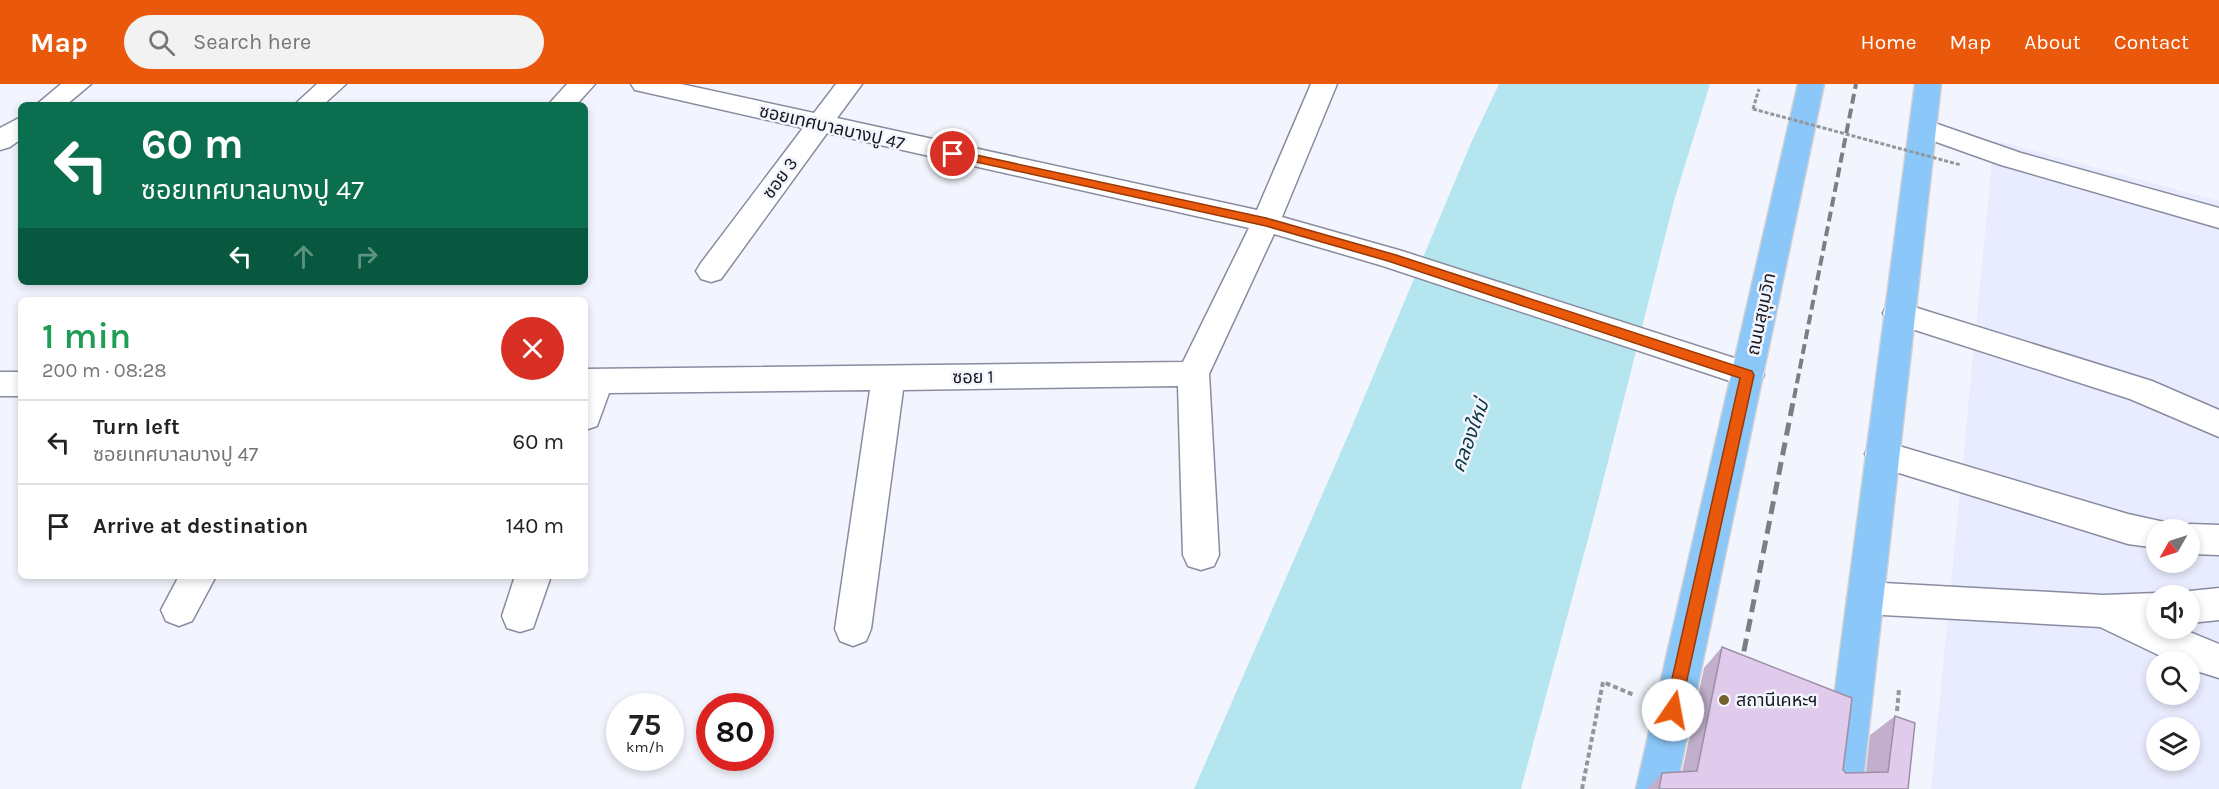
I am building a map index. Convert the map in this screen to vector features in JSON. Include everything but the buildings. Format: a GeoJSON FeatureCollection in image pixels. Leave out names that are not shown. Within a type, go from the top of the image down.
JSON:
{"type":"FeatureCollection","features":[{"type":"Feature","properties":{"kind":"highway","name":"ถนนสุขุมวิท"},"geometry":{"type":"LineString","coordinates":[[1656,789],[1811,84]]}},
{"type":"Feature","properties":{"kind":"highway"},"geometry":{"type":"LineString","coordinates":[[1842,789],[1898,313],[1928,84]]}},
{"type":"Feature","properties":{"kind":"street"},"geometry":{"type":"LineString","coordinates":[[53,102],[78,84]]}},
{"type":"Feature","properties":{"kind":"street"},"geometry":{"type":"LineString","coordinates":[[311,102],[333,84]]}},
{"type":"Feature","properties":{"kind":"street"},"geometry":{"type":"LineString","coordinates":[[564,102],[582,84]]}},
{"type":"Feature","properties":{"kind":"street","name":"ซอยเทศบาลบางปู 47"},"geometry":{"type":"LineString","coordinates":[[644,84],[1266,222],[1392,258],[1657,347],[1748,375]]}},
{"type":"Feature","properties":{"kind":"street","name":"ซอย 3"},"geometry":{"type":"LineString","coordinates":[[711,272],[849,84]]}},
{"type":"Feature","properties":{"kind":"street"},"geometry":{"type":"LineString","coordinates":[[1202,555],[1193,374],[1266,222],[1324,84]]}},
{"type":"Feature","properties":{"kind":"street"},"geometry":{"type":"LineString","coordinates":[[0,141],[18,128]]}},
{"type":"Feature","properties":{"kind":"street"},"geometry":{"type":"LineString","coordinates":[[1923,128],[2011,159],[2219,218]]}},
{"type":"Feature","properties":{"kind":"street"},"geometry":{"type":"LineString","coordinates":[[1898,313],[2141,390],[2219,424]]}},
{"type":"Feature","properties":{"kind":"street","name":"ซอย 1"},"geometry":{"type":"LineString","coordinates":[[591,381],[1193,374]]}},
{"type":"Feature","properties":{"kind":"street"},"geometry":{"type":"LineString","coordinates":[[853,629],[888,379]]}},
{"type":"Feature","properties":{"kind":"street"},"geometry":{"type":"LineString","coordinates":[[588,399],[591,381]]}},
{"type":"Feature","properties":{"kind":"street"},"geometry":{"type":"LineString","coordinates":[[0,384],[18,384]]}},
{"type":"Feature","properties":{"kind":"street"},"geometry":{"type":"LineString","coordinates":[[1882,454],[2128,529],[2146,531]]}},
{"type":"Feature","properties":{"kind":"street"},"geometry":{"type":"LineString","coordinates":[[2200,539],[2219,540]]}},
{"type":"Feature","properties":{"kind":"street"},"geometry":{"type":"LineString","coordinates":[[179,610],[196,579]]}},
{"type":"Feature","properties":{"kind":"street"},"geometry":{"type":"LineString","coordinates":[[520,616],[532,579]]}},
{"type":"Feature","properties":{"kind":"street"},"geometry":{"type":"LineString","coordinates":[[1865,598],[2103,611],[2146,609]]}},
{"type":"Feature","properties":{"kind":"street"},"geometry":{"type":"LineString","coordinates":[[2200,607],[2219,604]]}},
{"type":"Feature","properties":{"kind":"street"},"geometry":{"type":"LineString","coordinates":[[2103,611],[2200,656],[2219,661]]}},
{"type":"Feature","properties":{"kind":"path"},"geometry":{"type":"LineString","coordinates":[[1759,89],[1754,109],[1961,165]]}},
{"type":"Feature","properties":{"kind":"path"},"geometry":{"type":"LineString","coordinates":[[1582,789],[1603,682],[1673,710]]}},
{"type":"Feature","properties":{"kind":"shaded area"},"geometry":{"type":"Polygon","coordinates":[[[1994,140],[2219,201],[2219,789],[1931,789],[1994,140]]]}},
{"type":"Feature","properties":{"kind":"water","name":"คลองใหม่"},"geometry":{"type":"Polygon","coordinates":[[[1499,84],[1710,84],[1674,201],[1596,509],[1521,789],[1194,789],[1353,424],[1471,143],[1499,84]]]}},
{"type":"Feature","properties":{"kind":"railway"},"geometry":{"type":"LineString","coordinates":[[1794,398],[1856,84]]}},
{"type":"Feature","properties":{"kind":"railway"},"geometry":{"type":"LineString","coordinates":[[1740,671],[1794,397]]}},
{"type":"Feature","properties":{"kind":"place","name":"สถานีเคหะฯ"},"geometry":{"type":"Point","coordinates":[1724,700]}},
{"type":"Feature","properties":{"kind":"route"},"geometry":{"type":"LineString","coordinates":[[953,154],[1266,222],[1392,258],[1657,347],[1748,375],[1673,710]]}}]}
